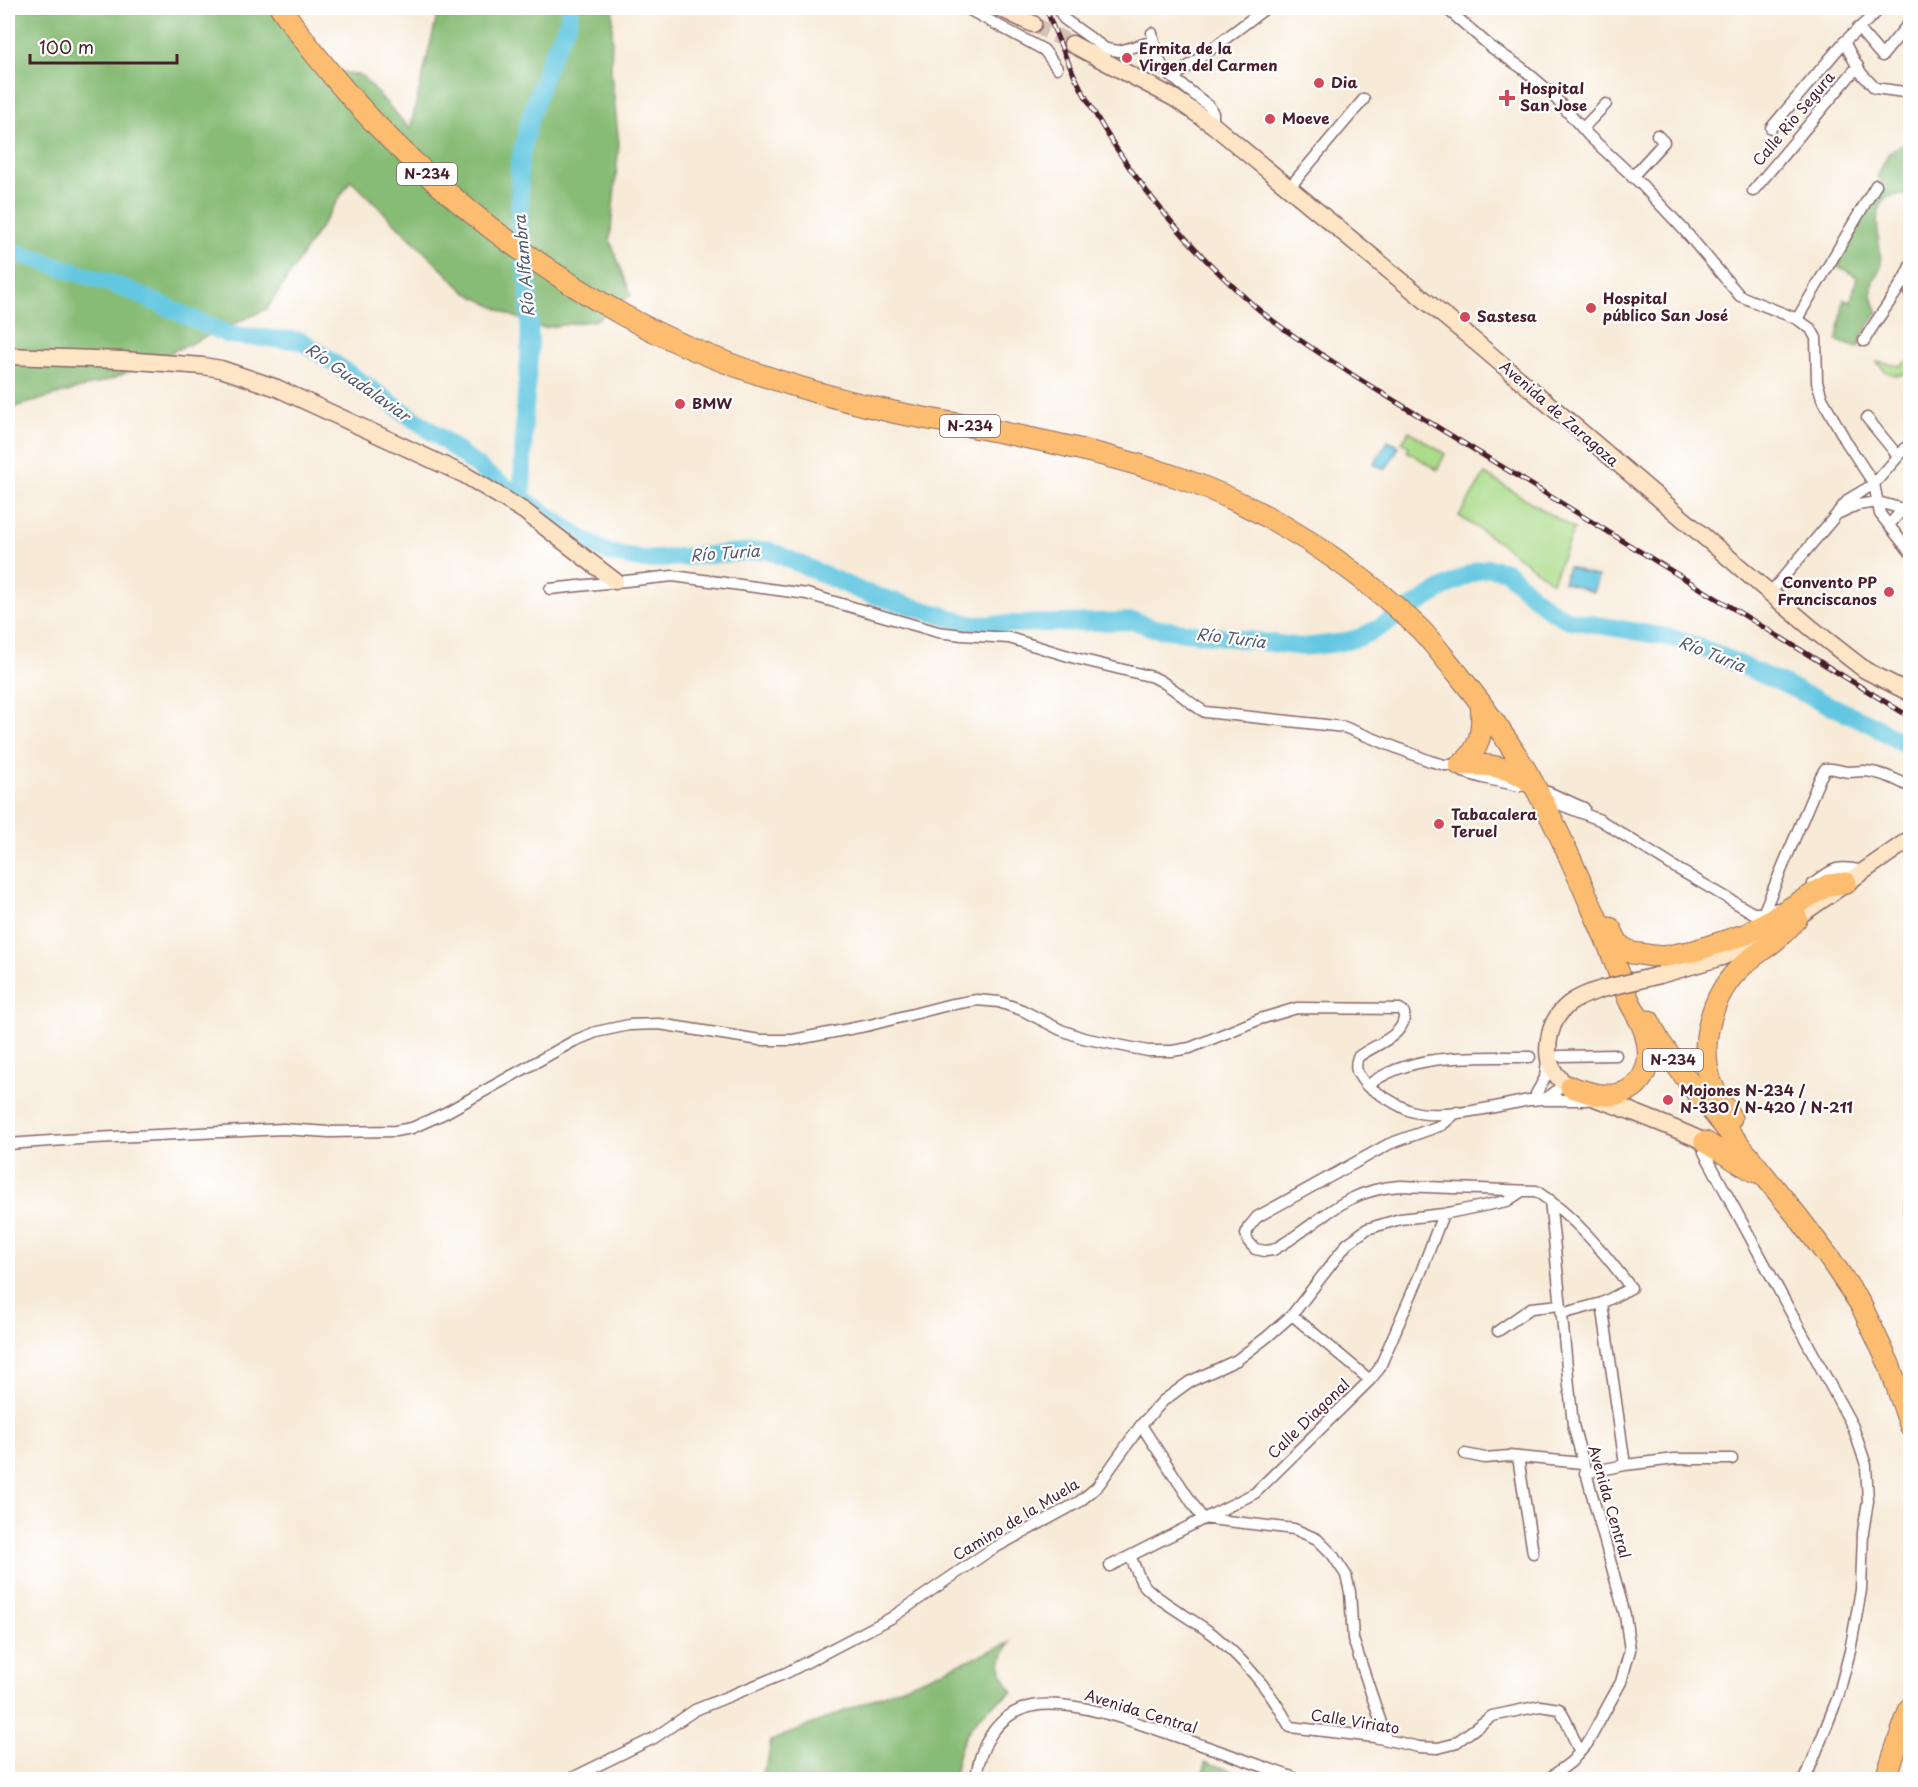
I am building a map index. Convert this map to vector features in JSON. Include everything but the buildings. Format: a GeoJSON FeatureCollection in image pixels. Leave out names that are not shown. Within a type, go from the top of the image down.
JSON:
{"type":"FeatureCollection","features":[{"type":"Feature","properties":{"kind":"highway","name":"N-234"},"geometry":{"type":"LineString","coordinates":[[281,8],[310,49],[357,104],[402,151],[467,209],[502,236],[544,267],[628,318],[686,346],[746,370],[811,391],[880,410],[1006,433],[1107,455],[1180,478],[1240,503],[1304,538],[1387,600],[1424,634],[1480,702],[1515,752],[1557,830],[1612,955],[1659,1041],[1694,1089],[1830,1258],[1861,1305],[1889,1364],[1910,1422]]}},
{"type":"Feature","properties":{"kind":"highway","name":"N-234"},"geometry":{"type":"LineString","coordinates":[[293,8],[357,104]]}},
{"type":"Feature","properties":{"kind":"highway"},"geometry":{"type":"LineString","coordinates":[[1452,765],[1468,759],[1479,741],[1482,724],[1480,702]]}},
{"type":"Feature","properties":{"kind":"highway"},"geometry":{"type":"LineString","coordinates":[[1452,765],[1484,765],[1512,772],[1524,777],[1536,790]]}},
{"type":"Feature","properties":{"kind":"highway"},"geometry":{"type":"LineString","coordinates":[[1557,830],[1589,884],[1619,945],[1632,953],[1661,957],[1729,941],[1762,926],[1828,885],[1846,883]]}},
{"type":"Feature","properties":{"kind":"highway"},"geometry":{"type":"LineString","coordinates":[[1749,1157],[1745,1140],[1719,1100],[1711,1081],[1707,1051],[1711,1019],[1719,997],[1732,976],[1781,935],[1797,918]]}},
{"type":"Feature","properties":{"kind":"highway"},"geometry":{"type":"LineString","coordinates":[[1567,1084],[1595,1094],[1618,1095],[1638,1084],[1646,1070],[1648,1047],[1646,1035],[1630,1004],[1612,955]]}},
{"type":"Feature","properties":{"kind":"highway"},"geometry":{"type":"LineString","coordinates":[[1705,1142],[1766,1178]]}},
{"type":"Feature","properties":{"kind":"highway"},"geometry":{"type":"LineString","coordinates":[[1885,1779],[1911,1708]]}},
{"type":"Feature","properties":{"kind":"main road"},"geometry":{"type":"LineString","coordinates":[[1000,8],[1034,24]]}},
{"type":"Feature","properties":{"kind":"main road","name":"Avenida de Zaragoza"},"geometry":{"type":"LineString","coordinates":[[1072,44],[1174,98],[1213,124],[1478,344],[1809,627],[1860,666],[1911,693]]}},
{"type":"Feature","properties":{"kind":"main road"},"geometry":{"type":"LineString","coordinates":[[8,356],[123,360],[203,366],[221,369],[277,388],[465,475],[524,511],[615,582]]}},
{"type":"Feature","properties":{"kind":"main road"},"geometry":{"type":"LineString","coordinates":[[1705,1142],[1567,1084],[1551,1068],[1553,1053],[1551,1028],[1559,1012],[1574,999],[1602,989],[1691,967],[1767,938],[1911,838]]}},
{"type":"Feature","properties":{"kind":"street"},"geometry":{"type":"LineString","coordinates":[[966,8],[1044,50],[1057,68]]}},
{"type":"Feature","properties":{"kind":"street","name":"Avenida de Zaragoza"},"geometry":{"type":"LineString","coordinates":[[1058,8],[1064,19],[1106,49],[1119,51],[1153,37],[1163,68],[1209,106],[1213,113],[1213,124]]}},
{"type":"Feature","properties":{"kind":"street"},"geometry":{"type":"LineString","coordinates":[[1173,78],[1266,8]]}},
{"type":"Feature","properties":{"kind":"street"},"geometry":{"type":"LineString","coordinates":[[1446,8],[1491,48],[1536,79],[1684,230],[1740,296],[1797,320],[1811,329],[1816,338],[1817,382],[1822,398],[1846,443],[1874,484],[1881,514],[1911,552]]}},
{"type":"Feature","properties":{"kind":"street"},"geometry":{"type":"LineString","coordinates":[[1771,128],[1844,42],[1881,8]]}},
{"type":"Feature","properties":{"kind":"street"},"geometry":{"type":"LineString","coordinates":[[1858,28],[1882,56],[1911,22]]}},
{"type":"Feature","properties":{"kind":"street"},"geometry":{"type":"LineString","coordinates":[[1844,42],[1858,66],[1875,88],[1911,91]]}},
{"type":"Feature","properties":{"kind":"street","name":"Calle Rio Segura"},"geometry":{"type":"LineString","coordinates":[[1753,191],[1858,66]]}},
{"type":"Feature","properties":{"kind":"street"},"geometry":{"type":"LineString","coordinates":[[1289,188],[1364,99]]}},
{"type":"Feature","properties":{"kind":"street"},"geometry":{"type":"LineString","coordinates":[[1583,128],[1606,104]]}},
{"type":"Feature","properties":{"kind":"street"},"geometry":{"type":"LineString","coordinates":[[1632,177],[1664,142],[1657,135]]}},
{"type":"Feature","properties":{"kind":"street"},"geometry":{"type":"LineString","coordinates":[[1797,320],[1876,185]]}},
{"type":"Feature","properties":{"kind":"street"},"geometry":{"type":"LineString","coordinates":[[1864,341],[1871,327],[1905,288],[1911,266]]}},
{"type":"Feature","properties":{"kind":"street"},"geometry":{"type":"LineString","coordinates":[[1905,288],[1911,294]]}},
{"type":"Feature","properties":{"kind":"street"},"geometry":{"type":"LineString","coordinates":[[1867,418],[1898,456]]}},
{"type":"Feature","properties":{"kind":"street"},"geometry":{"type":"LineString","coordinates":[[1770,593],[1849,499],[1874,484],[1911,443]]}},
{"type":"Feature","properties":{"kind":"street"},"geometry":{"type":"LineString","coordinates":[[1837,514],[1857,506],[1878,502],[1907,510]]}},
{"type":"Feature","properties":{"kind":"street"},"geometry":{"type":"LineString","coordinates":[[1889,525],[1907,510]]}},
{"type":"Feature","properties":{"kind":"street"},"geometry":{"type":"LineString","coordinates":[[550,589],[673,576],[807,594],[938,632],[1009,638],[1075,658],[1153,677],[1205,712],[1344,727],[1452,765]]}},
{"type":"Feature","properties":{"kind":"street"},"geometry":{"type":"LineString","coordinates":[[1764,911],[1820,778],[1826,769],[1877,773],[1894,778],[1911,787]]}},
{"type":"Feature","properties":{"kind":"street"},"geometry":{"type":"LineString","coordinates":[[1536,790],[1600,820],[1753,913],[1779,908],[1835,868],[1867,869]]}},
{"type":"Feature","properties":{"kind":"street"},"geometry":{"type":"LineString","coordinates":[[8,1144],[283,1129],[329,1132],[395,1131],[412,1128],[445,1113],[574,1041],[597,1032],[629,1025],[658,1024],[760,1040],[793,1040],[977,1000],[999,1002],[1022,1010],[1060,1030],[1083,1038],[1148,1051],[1190,1048],[1260,1019],[1298,1008],[1400,1009],[1404,1013],[1405,1020],[1401,1029],[1358,1057],[1355,1064],[1357,1073],[1367,1086],[1408,1110],[1429,1114],[1457,1112],[1555,1093],[1567,1084]]}},
{"type":"Feature","properties":{"kind":"street"},"geometry":{"type":"LineString","coordinates":[[1535,1098],[1545,1078],[1553,1053],[1616,1055]]}},
{"type":"Feature","properties":{"kind":"street"},"geometry":{"type":"LineString","coordinates":[[1367,1086],[1388,1073],[1415,1064],[1448,1059],[1530,1057]]}},
{"type":"Feature","properties":{"kind":"street"},"geometry":{"type":"LineString","coordinates":[[1535,1098],[1574,1099],[1611,1104]]}},
{"type":"Feature","properties":{"kind":"street"},"geometry":{"type":"LineString","coordinates":[[1457,1112],[1442,1125],[1381,1148],[1257,1217],[1246,1234],[1248,1241],[1255,1249],[1273,1250],[1346,1201],[1373,1190],[1400,1186],[1536,1191],[1550,1200],[1581,1228],[1613,1263],[1631,1288],[1602,1304],[1561,1310],[1531,1308],[1498,1331]]}},
{"type":"Feature","properties":{"kind":"street"},"geometry":{"type":"LineString","coordinates":[[1705,1142],[1704,1152],[1853,1427],[1866,1465],[1868,1501],[1863,1532],[1861,1590],[1850,1651],[1838,1697],[1805,1779]]}},
{"type":"Feature","properties":{"kind":"street","name":"Camino de la Muela"},"geometry":{"type":"LineString","coordinates":[[568,1779],[654,1738],[695,1710],[786,1673],[891,1618],[989,1551],[1079,1502],[1103,1479],[1141,1425],[1172,1393],[1189,1382],[1237,1360],[1267,1337],[1292,1315],[1357,1235],[1384,1222],[1443,1214],[1507,1201],[1522,1191]]}},
{"type":"Feature","properties":{"kind":"street"},"geometry":{"type":"LineString","coordinates":[[1911,1196],[1909,1223],[1911,1227]]}},
{"type":"Feature","properties":{"kind":"street","name":"Avenida Central"},"geometry":{"type":"LineString","coordinates":[[1542,1779],[1551,1777],[1571,1762],[1587,1744],[1621,1682],[1630,1650],[1625,1615],[1573,1425],[1550,1200]]}},
{"type":"Feature","properties":{"kind":"street","name":"Calle Diagonal"},"geometry":{"type":"LineString","coordinates":[[1110,1566],[1255,1493],[1370,1380],[1379,1370],[1443,1214]]}},
{"type":"Feature","properties":{"kind":"street"},"geometry":{"type":"LineString","coordinates":[[1602,1304],[1625,1465]]}},
{"type":"Feature","properties":{"kind":"street"},"geometry":{"type":"LineString","coordinates":[[1292,1315],[1370,1380]]}},
{"type":"Feature","properties":{"kind":"street"},"geometry":{"type":"LineString","coordinates":[[1141,1425],[1202,1518],[1294,1529],[1317,1539],[1332,1554],[1346,1575],[1350,1592],[1353,1639],[1386,1738]]}},
{"type":"Feature","properties":{"kind":"street"},"geometry":{"type":"LineString","coordinates":[[1466,1454],[1485,1458],[1518,1457],[1583,1468],[1675,1459],[1732,1460]]}},
{"type":"Feature","properties":{"kind":"street"},"geometry":{"type":"LineString","coordinates":[[1518,1457],[1533,1554]]}},
{"type":"Feature","properties":{"kind":"street","name":"Calle Viriato"},"geometry":{"type":"LineString","coordinates":[[1130,1556],[1142,1583],[1151,1592],[1215,1636],[1258,1679],[1290,1727],[1386,1738],[1419,1747],[1438,1748],[1454,1744],[1492,1716],[1540,1706],[1559,1709],[1564,1715],[1580,1752]]}},
{"type":"Feature","properties":{"kind":"street","name":"Avenida Central"},"geometry":{"type":"LineString","coordinates":[[976,1779],[977,1766],[986,1741],[1001,1721],[1013,1713],[1032,1706],[1060,1705],[1082,1708],[1146,1726],[1300,1779]]}},
{"type":"Feature","properties":{"kind":"green space"},"geometry":{"type":"Polygon","coordinates":[[[8,8],[272,8],[327,69],[362,76],[410,129],[439,8],[613,8],[611,71],[619,143],[610,240],[631,295],[596,320],[543,328],[510,315],[465,292],[351,180],[267,309],[112,379],[8,408],[8,8]]]}},
{"type":"Feature","properties":{"kind":"green space"},"geometry":{"type":"Polygon","coordinates":[[[1910,139],[1910,195],[1891,196],[1879,207],[1877,227],[1881,265],[1873,281],[1872,289],[1873,301],[1878,312],[1863,334],[1858,348],[1837,341],[1844,299],[1851,301],[1857,277],[1838,266],[1882,181],[1877,177],[1888,154],[1910,139]]]}},
{"type":"Feature","properties":{"kind":"green space"},"geometry":{"type":"Polygon","coordinates":[[[1910,360],[1910,372],[1900,375],[1884,370],[1877,362],[1900,366],[1910,360]]]}},
{"type":"Feature","properties":{"kind":"green space"},"geometry":{"type":"Polygon","coordinates":[[[1409,431],[1445,454],[1437,470],[1407,451],[1409,446],[1402,442],[1409,431]]]}},
{"type":"Feature","properties":{"kind":"green space"},"geometry":{"type":"Polygon","coordinates":[[[1485,474],[1574,529],[1552,582],[1459,516],[1485,474]]]}},
{"type":"Feature","properties":{"kind":"green space"},"geometry":{"type":"Polygon","coordinates":[[[1010,1643],[1003,1656],[1001,1668],[1013,1692],[988,1708],[971,1727],[960,1750],[954,1779],[758,1779],[767,1764],[771,1741],[1010,1643]]]}},
{"type":"Feature","properties":{"kind":"green space"},"geometry":{"type":"Polygon","coordinates":[[[1205,1762],[1257,1779],[1204,1779],[1205,1762]]]}},
{"type":"Feature","properties":{"kind":"water"},"geometry":{"type":"Polygon","coordinates":[[[1388,441],[1399,447],[1385,470],[1374,464],[1388,441]]]}},
{"type":"Feature","properties":{"kind":"water"},"geometry":{"type":"Polygon","coordinates":[[[1568,567],[1598,577],[1593,592],[1563,582],[1568,567]]]}},
{"type":"Feature","properties":{"kind":"waterway","name":"Río Alfambra"},"geometry":{"type":"LineString","coordinates":[[522,498],[524,419],[530,344],[528,283],[519,232],[519,165],[529,121],[549,61],[568,23],[570,8]]}},
{"type":"Feature","properties":{"kind":"waterway","name":"Río Turia"},"geometry":{"type":"LineString","coordinates":[[8,250],[124,288],[229,335],[302,341],[437,435],[488,475],[585,541],[609,553],[644,560],[768,550],[863,592],[974,625],[1135,621],[1153,628],[1303,647],[1358,638],[1478,570],[1498,569],[1506,571],[1552,611],[1570,620],[1673,638],[1715,653],[1871,724],[1910,748]]}},
{"type":"Feature","properties":{"kind":"tunnel"},"geometry":{"type":"LineString","coordinates":[[1033,24],[1072,44]]}},
{"type":"Feature","properties":{"kind":"railway"},"geometry":{"type":"LineString","coordinates":[[1046,8],[1082,90],[1104,130],[1129,167],[1156,204],[1186,238],[1217,271],[1262,312],[1354,376],[1910,717]]}},
{"type":"Feature","properties":{"kind":"place","name":"Ermita de la Virgen del Carmen"},"geometry":{"type":"Point","coordinates":[1127,58]}},
{"type":"Feature","properties":{"kind":"place","name":"Dia"},"geometry":{"type":"Point","coordinates":[1319,83]}},
{"type":"Feature","properties":{"kind":"place","name":"Hospital San Jose"},"geometry":{"type":"Point","coordinates":[1507,98]}},
{"type":"Feature","properties":{"kind":"place","name":"Moeve"},"geometry":{"type":"Point","coordinates":[1270,119]}},
{"type":"Feature","properties":{"kind":"place","name":"Hospital público San José"},"geometry":{"type":"Point","coordinates":[1591,308]}},
{"type":"Feature","properties":{"kind":"place","name":"Sastesa"},"geometry":{"type":"Point","coordinates":[1465,317]}},
{"type":"Feature","properties":{"kind":"place","name":"BMW"},"geometry":{"type":"Point","coordinates":[680,404]}},
{"type":"Feature","properties":{"kind":"place","name":"Convento PP Franciscanos"},"geometry":{"type":"Point","coordinates":[1889,592]}},
{"type":"Feature","properties":{"kind":"place","name":"Tabacalera Teruel"},"geometry":{"type":"Point","coordinates":[1439,824]}},
{"type":"Feature","properties":{"kind":"place","name":"Mojones N-234 / N-330 / N-420 / N-211"},"geometry":{"type":"Point","coordinates":[1668,1100]}},
{"type":"Feature","properties":{"kind":"water label","name":"Río Guadalaviar"},"geometry":{"type":"Point","coordinates":[358,382]}}]}
